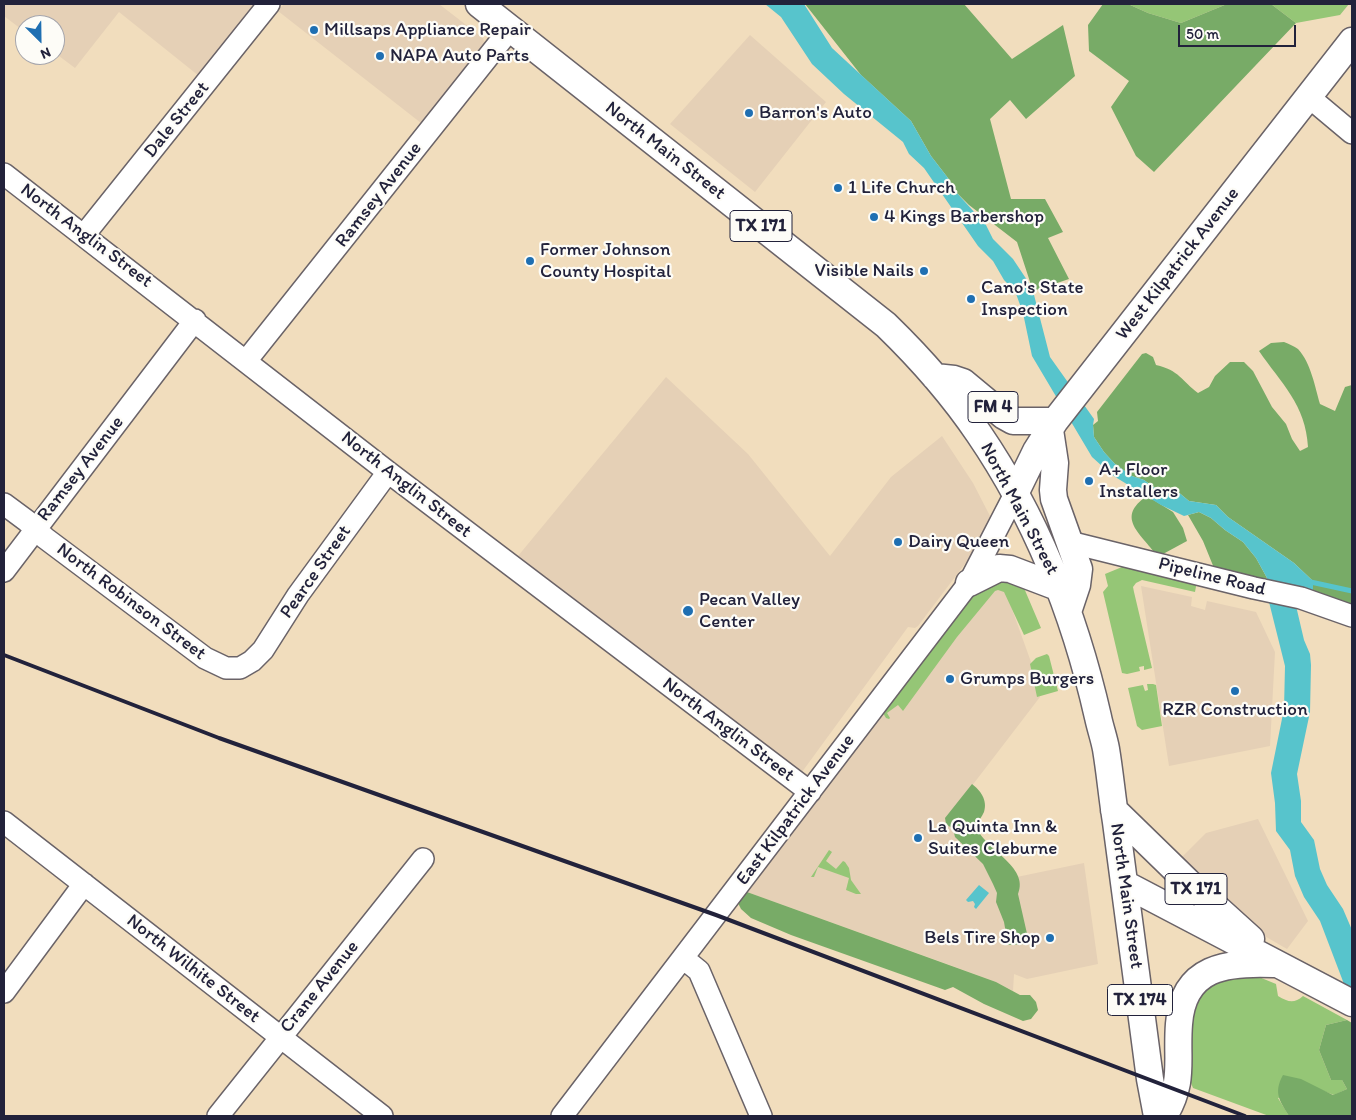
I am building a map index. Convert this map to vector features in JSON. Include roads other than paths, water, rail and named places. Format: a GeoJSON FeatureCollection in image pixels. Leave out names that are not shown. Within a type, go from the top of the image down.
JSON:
{"type":"FeatureCollection","features":[{"type":"Feature","properties":{"kind":"main road","name":"North Main Street"},"geometry":{"type":"LineString","coordinates":[[479,4],[886,325],[909,347],[935,377],[979,433],[1034,530],[1064,600],[1088,676],[1106,747],[1150,1079],[1157,1116]]}},
{"type":"Feature","properties":{"kind":"main road","name":"West Kilpatrick Avenue"},"geometry":{"type":"LineString","coordinates":[[1015,494],[1036,451],[1052,426],[1352,41]]}},
{"type":"Feature","properties":{"kind":"main road","name":"FM 4"},"geometry":{"type":"LineString","coordinates":[[935,377],[963,382],[1004,416],[1013,421],[1052,426]]}},
{"type":"Feature","properties":{"kind":"main road"},"geometry":{"type":"LineString","coordinates":[[969,583],[999,568],[1010,569],[1064,600],[1077,585],[1079,569],[1054,499],[1055,463],[1052,426]]}},
{"type":"Feature","properties":{"kind":"main road","name":"TX 171"},"geometry":{"type":"LineString","coordinates":[[1114,810],[1188,882],[1280,964]]}},
{"type":"Feature","properties":{"kind":"main road","name":"TX 171"},"geometry":{"type":"LineString","coordinates":[[1125,884],[1346,999]]}},
{"type":"Feature","properties":{"kind":"main road","name":"TX 171"},"geometry":{"type":"LineString","coordinates":[[1164,1116],[1177,1086],[1180,1059],[1179,1022],[1188,989],[1204,975],[1226,966],[1239,964],[1280,964]]}},
{"type":"Feature","properties":{"kind":"street","name":"Dale Street"},"geometry":{"type":"LineString","coordinates":[[84,235],[269,4]]}},
{"type":"Feature","properties":{"kind":"street","name":"Ramsey Avenue"},"geometry":{"type":"LineString","coordinates":[[246,362],[511,28]]}},
{"type":"Feature","properties":{"kind":"street"},"geometry":{"type":"LineString","coordinates":[[1309,97],[1352,133]]}},
{"type":"Feature","properties":{"kind":"street","name":"North Anglin Street"},"geometry":{"type":"LineString","coordinates":[[4,174],[195,320],[388,472],[810,792]]}},
{"type":"Feature","properties":{"kind":"street","name":"Ramsey Avenue"},"geometry":{"type":"LineString","coordinates":[[4,571],[34,529],[195,320]]}},
{"type":"Feature","properties":{"kind":"street","name":"Pearce Street"},"geometry":{"type":"LineString","coordinates":[[240,668],[252,661],[264,650],[298,595],[388,472]]}},
{"type":"Feature","properties":{"kind":"street","name":"East Kilpatrick Avenue"},"geometry":{"type":"LineString","coordinates":[[562,1116],[969,583],[1015,494]]}},
{"type":"Feature","properties":{"kind":"street","name":"North Robinson Street"},"geometry":{"type":"LineString","coordinates":[[4,504],[34,529],[205,658],[226,668],[240,668]]}},
{"type":"Feature","properties":{"kind":"street","name":"Pipeline Road"},"geometry":{"type":"LineString","coordinates":[[1070,542],[1301,598],[1352,616]]}},
{"type":"Feature","properties":{"kind":"street","name":"North Wilhite Street"},"geometry":{"type":"LineString","coordinates":[[4,822],[382,1116]]}},
{"type":"Feature","properties":{"kind":"street","name":"Crane Avenue"},"geometry":{"type":"LineString","coordinates":[[218,1116],[423,859]]}},
{"type":"Feature","properties":{"kind":"street"},"geometry":{"type":"LineString","coordinates":[[4,992],[84,884]]}},
{"type":"Feature","properties":{"kind":"street"},"geometry":{"type":"LineString","coordinates":[[683,958],[699,971],[761,1116]]}},
{"type":"Feature","properties":{"kind":"water"},"geometry":{"type":"Polygon","coordinates":[[[765,4],[804,4],[832,48],[911,121],[931,156],[956,192],[986,225],[993,239],[1013,259],[1029,283],[1033,291],[1050,357],[1094,419],[1094,437],[1115,464],[1158,490],[1177,491],[1189,501],[1216,505],[1228,517],[1294,563],[1313,581],[1313,594],[1293,593],[1304,640],[1310,654],[1311,665],[1310,712],[1297,774],[1301,801],[1301,822],[1314,840],[1320,869],[1327,885],[1343,909],[1352,930],[1352,1005],[1320,921],[1304,897],[1295,876],[1290,850],[1276,831],[1271,773],[1284,709],[1285,666],[1269,602],[1267,578],[1256,558],[1243,542],[1211,518],[1199,512],[1184,516],[1161,505],[1112,475],[1092,457],[1032,356],[1023,313],[1015,291],[1004,280],[993,261],[978,246],[924,168],[909,154],[903,142],[844,94],[812,64],[781,17],[765,4]]]}},
{"type":"Feature","properties":{"kind":"water"},"geometry":{"type":"Polygon","coordinates":[[[979,885],[989,893],[976,909],[973,901],[968,902],[966,900],[979,885]]]}},
{"type":"Feature","properties":{"kind":"waterway"},"geometry":{"type":"LineString","coordinates":[[1306,581],[1352,591]]}},
{"type":"Feature","properties":{"kind":"railway"},"geometry":{"type":"LineString","coordinates":[[4,655],[219,738],[716,915],[1245,1116]]}},
{"type":"Feature","properties":{"kind":"place","name":"Millsaps Appliance Repair"},"geometry":{"type":"Point","coordinates":[314,30]}},
{"type":"Feature","properties":{"kind":"place","name":"NAPA Auto Parts"},"geometry":{"type":"Point","coordinates":[380,56]}},
{"type":"Feature","properties":{"kind":"place","name":"Barron's Auto"},"geometry":{"type":"Point","coordinates":[749,113]}},
{"type":"Feature","properties":{"kind":"place","name":"1 Life Church"},"geometry":{"type":"Point","coordinates":[838,188]}},
{"type":"Feature","properties":{"kind":"place","name":"4 Kings Barbershop"},"geometry":{"type":"Point","coordinates":[874,217]}},
{"type":"Feature","properties":{"kind":"place","name":"Former Johnson County Hospital"},"geometry":{"type":"Point","coordinates":[530,261]}},
{"type":"Feature","properties":{"kind":"place","name":"Visible Nails"},"geometry":{"type":"Point","coordinates":[924,271]}},
{"type":"Feature","properties":{"kind":"place","name":"Cano's State Inspection"},"geometry":{"type":"Point","coordinates":[971,299]}},
{"type":"Feature","properties":{"kind":"place","name":"A+ Floor Installers"},"geometry":{"type":"Point","coordinates":[1089,481]}},
{"type":"Feature","properties":{"kind":"place","name":"Dairy Queen"},"geometry":{"type":"Point","coordinates":[898,542]}},
{"type":"Feature","properties":{"kind":"place","name":"Pecan Valley Center"},"geometry":{"type":"Point","coordinates":[688,611]}},
{"type":"Feature","properties":{"kind":"place","name":"Grumps Burgers"},"geometry":{"type":"Point","coordinates":[950,679]}},
{"type":"Feature","properties":{"kind":"place","name":"RZR Construction"},"geometry":{"type":"Point","coordinates":[1235,691]}},
{"type":"Feature","properties":{"kind":"place","name":"La Quinta Inn & Suites Cleburne"},"geometry":{"type":"Point","coordinates":[918,838]}},
{"type":"Feature","properties":{"kind":"place","name":"Bels Tire Shop"},"geometry":{"type":"Point","coordinates":[1050,938]}}]}
